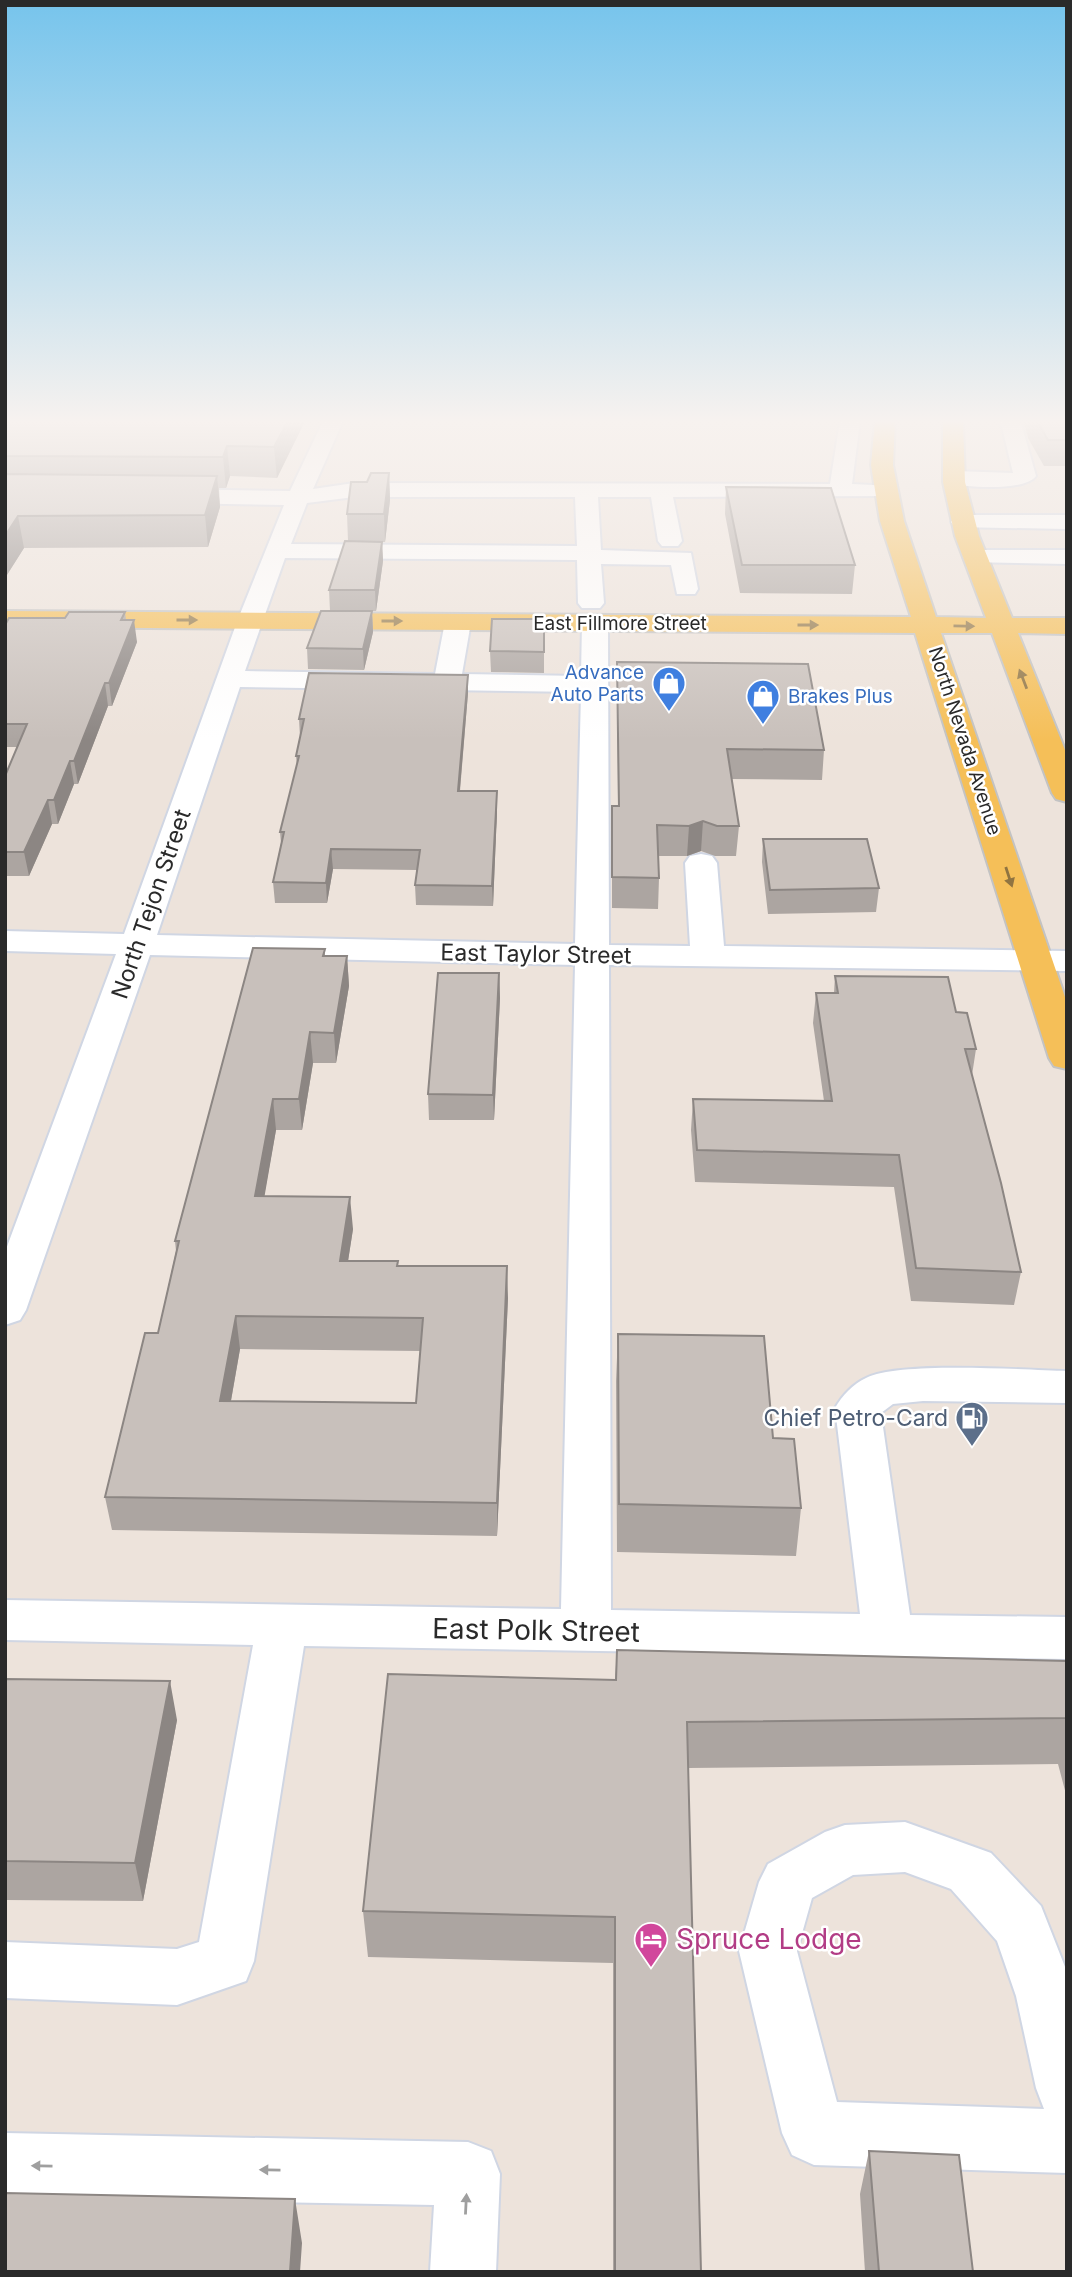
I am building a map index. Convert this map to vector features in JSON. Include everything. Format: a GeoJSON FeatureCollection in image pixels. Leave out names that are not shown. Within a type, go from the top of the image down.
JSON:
{"type":"FeatureCollection","features":[{"type":"Feature","properties":{"kind":"main road","name":"North Nevada Avenue"},"geometry":{"type":"LineString","coordinates":[[897,527],[923,615],[1051,961],[1067,1058]]}},
{"type":"Feature","properties":{"kind":"main road"},"geometry":{"type":"LineString","coordinates":[[965,527],[1067,793]]}},
{"type":"Feature","properties":{"kind":"main road","name":"East Fillmore Street"},"geometry":{"type":"LineString","coordinates":[[5,600],[458,622],[593,613]]}},
{"type":"Feature","properties":{"kind":"main road","name":"East Fillmore Street"},"geometry":{"type":"LineString","coordinates":[[998,616],[1067,606]]}},
{"type":"Feature","properties":{"kind":"main road","name":"East Fillmore Street"},"geometry":{"type":"LineString","coordinates":[[5,619],[254,610],[998,616],[1067,626]]}},
{"type":"Feature","properties":{"kind":"street","name":"North Tejon Street"},"geometry":{"type":"LineString","coordinates":[[5,1310],[286,527]]}},
{"type":"Feature","properties":{"kind":"street"},"geometry":{"type":"LineString","coordinates":[[586,1630],[594,684],[593,613],[587,527]]}},
{"type":"Feature","properties":{"kind":"street"},"geometry":{"type":"LineString","coordinates":[[668,527],[670,541]]}},
{"type":"Feature","properties":{"kind":"street"},"geometry":{"type":"LineString","coordinates":[[277,551],[588,561]]}},
{"type":"Feature","properties":{"kind":"street"},"geometry":{"type":"LineString","coordinates":[[975,557],[1066,559]]}},
{"type":"Feature","properties":{"kind":"street"},"geometry":{"type":"LineString","coordinates":[[398,573],[682,558],[686,589]]}},
{"type":"Feature","properties":{"kind":"street"},"geometry":{"type":"LineString","coordinates":[[447,682],[458,622]]}},
{"type":"Feature","properties":{"kind":"street"},"geometry":{"type":"LineString","coordinates":[[230,679],[594,684]]}},
{"type":"Feature","properties":{"kind":"street"},"geometry":{"type":"LineString","coordinates":[[701,863],[708,957]]}},
{"type":"Feature","properties":{"kind":"street","name":"East Taylor Street"},"geometry":{"type":"LineString","coordinates":[[5,941],[590,955],[1051,961]]}},
{"type":"Feature","properties":{"kind":"street"},"geometry":{"type":"LineString","coordinates":[[888,1636],[858,1408],[881,1389],[923,1385],[1067,1387]]}},
{"type":"Feature","properties":{"kind":"street","name":"East Polk Street"},"geometry":{"type":"LineString","coordinates":[[5,1620],[1067,1639]]}},
{"type":"Feature","properties":{"kind":"street"},"geometry":{"type":"LineString","coordinates":[[5,1970],[177,1978],[225,1961],[282,1625]]}},
{"type":"Feature","properties":{"kind":"street"},"geometry":{"type":"LineString","coordinates":[[1067,2088],[1046,1996],[1020,1925],[971,1871],[905,1847],[845,1850],[788,1882],[768,1951],[814,2133],[1067,2141]]}},
{"type":"Feature","properties":{"kind":"street"},"geometry":{"type":"LineString","coordinates":[[5,2165],[468,2174],[463,2272]]}},
{"type":"Feature","properties":{"kind":"building"},"geometry":{"type":"Polygon","coordinates":[[[734,527],[843,527],[855,565],[742,565],[734,527]]]}},
{"type":"Feature","properties":{"kind":"building"},"geometry":{"type":"Polygon","coordinates":[[[345,541],[382,542],[375,590],[329,590],[345,541]]]}},
{"type":"Feature","properties":{"kind":"building"},"geometry":{"type":"Polygon","coordinates":[[[321,611],[372,611],[363,649],[307,648],[321,611]]]}},
{"type":"Feature","properties":{"kind":"building"},"geometry":{"type":"Polygon","coordinates":[[[69,612],[125,612],[121,620],[134,620],[109,683],[105,683],[74,761],[70,761],[54,800],[48,800],[24,852],[5,852],[5,776],[27,724],[5,724],[5,625],[9,618],[65,618],[69,612]]]}},
{"type":"Feature","properties":{"kind":"building"},"geometry":{"type":"Polygon","coordinates":[[[492,619],[544,619],[544,652],[490,651],[492,619]]]}},
{"type":"Feature","properties":{"kind":"building"},"geometry":{"type":"Polygon","coordinates":[[[617,662],[808,664],[824,750],[727,749],[739,826],[717,826],[703,821],[689,826],[657,825],[659,878],[612,877],[612,806],[619,806],[617,662]]]}},
{"type":"Feature","properties":{"kind":"building"},"geometry":{"type":"Polygon","coordinates":[[[309,673],[468,675],[458,791],[497,791],[492,886],[415,885],[420,850],[331,849],[326,883],[273,882],[284,832],[280,832],[299,756],[296,756],[304,719],[299,719],[309,673]]]}},
{"type":"Feature","properties":{"kind":"building"},"geometry":{"type":"Polygon","coordinates":[[[763,839],[867,839],[879,888],[770,890],[763,839]]]}},
{"type":"Feature","properties":{"kind":"building"},"geometry":{"type":"Polygon","coordinates":[[[253,948],[325,949],[323,956],[347,956],[334,1033],[310,1032],[299,1099],[273,1099],[255,1196],[350,1197],[340,1261],[398,1261],[397,1266],[507,1266],[497,1503],[105,1497],[145,1333],[158,1333],[179,1241],[175,1241],[253,948]],[[236,1316],[220,1401],[416,1403],[423,1318],[236,1316]]]}},
{"type":"Feature","properties":{"kind":"building"},"geometry":{"type":"Polygon","coordinates":[[[438,973],[499,973],[493,1095],[428,1094],[438,973]]]}},
{"type":"Feature","properties":{"kind":"building"},"geometry":{"type":"Polygon","coordinates":[[[835,976],[948,977],[956,1012],[967,1013],[976,1049],[965,1049],[1001,1183],[1021,1272],[916,1268],[899,1155],[697,1150],[693,1099],[832,1101],[816,993],[838,993],[835,976]]]}},
{"type":"Feature","properties":{"kind":"building"},"geometry":{"type":"Polygon","coordinates":[[[618,1334],[764,1336],[773,1438],[794,1439],[801,1508],[619,1504],[618,1334]]]}},
{"type":"Feature","properties":{"kind":"building"},"geometry":{"type":"Polygon","coordinates":[[[617,1650],[1067,1661],[1067,1718],[687,1722],[701,2272],[615,2272],[615,1917],[363,1911],[388,1674],[616,1680],[617,1650]]]}},
{"type":"Feature","properties":{"kind":"building"},"geometry":{"type":"Polygon","coordinates":[[[5,1679],[170,1681],[135,1863],[5,1861],[5,1679]]]}},
{"type":"Feature","properties":{"kind":"building"},"geometry":{"type":"Polygon","coordinates":[[[869,2151],[959,2155],[973,2272],[879,2272],[869,2151]]]}},
{"type":"Feature","properties":{"kind":"building"},"geometry":{"type":"Polygon","coordinates":[[[5,2193],[295,2199],[290,2272],[5,2272],[5,2193]]]}},
{"type":"Feature","properties":{"kind":"place","name":"Advance Auto Parts"},"geometry":{"type":"Point","coordinates":[669,713]}},
{"type":"Feature","properties":{"kind":"place","name":"Brakes Plus"},"geometry":{"type":"Point","coordinates":[763,726]}},
{"type":"Feature","properties":{"kind":"place","name":"Chief Petro-Card"},"geometry":{"type":"Point","coordinates":[972,1448]}},
{"type":"Feature","properties":{"kind":"place","name":"Spruce Lodge"},"geometry":{"type":"Point","coordinates":[651,1969]}}]}
